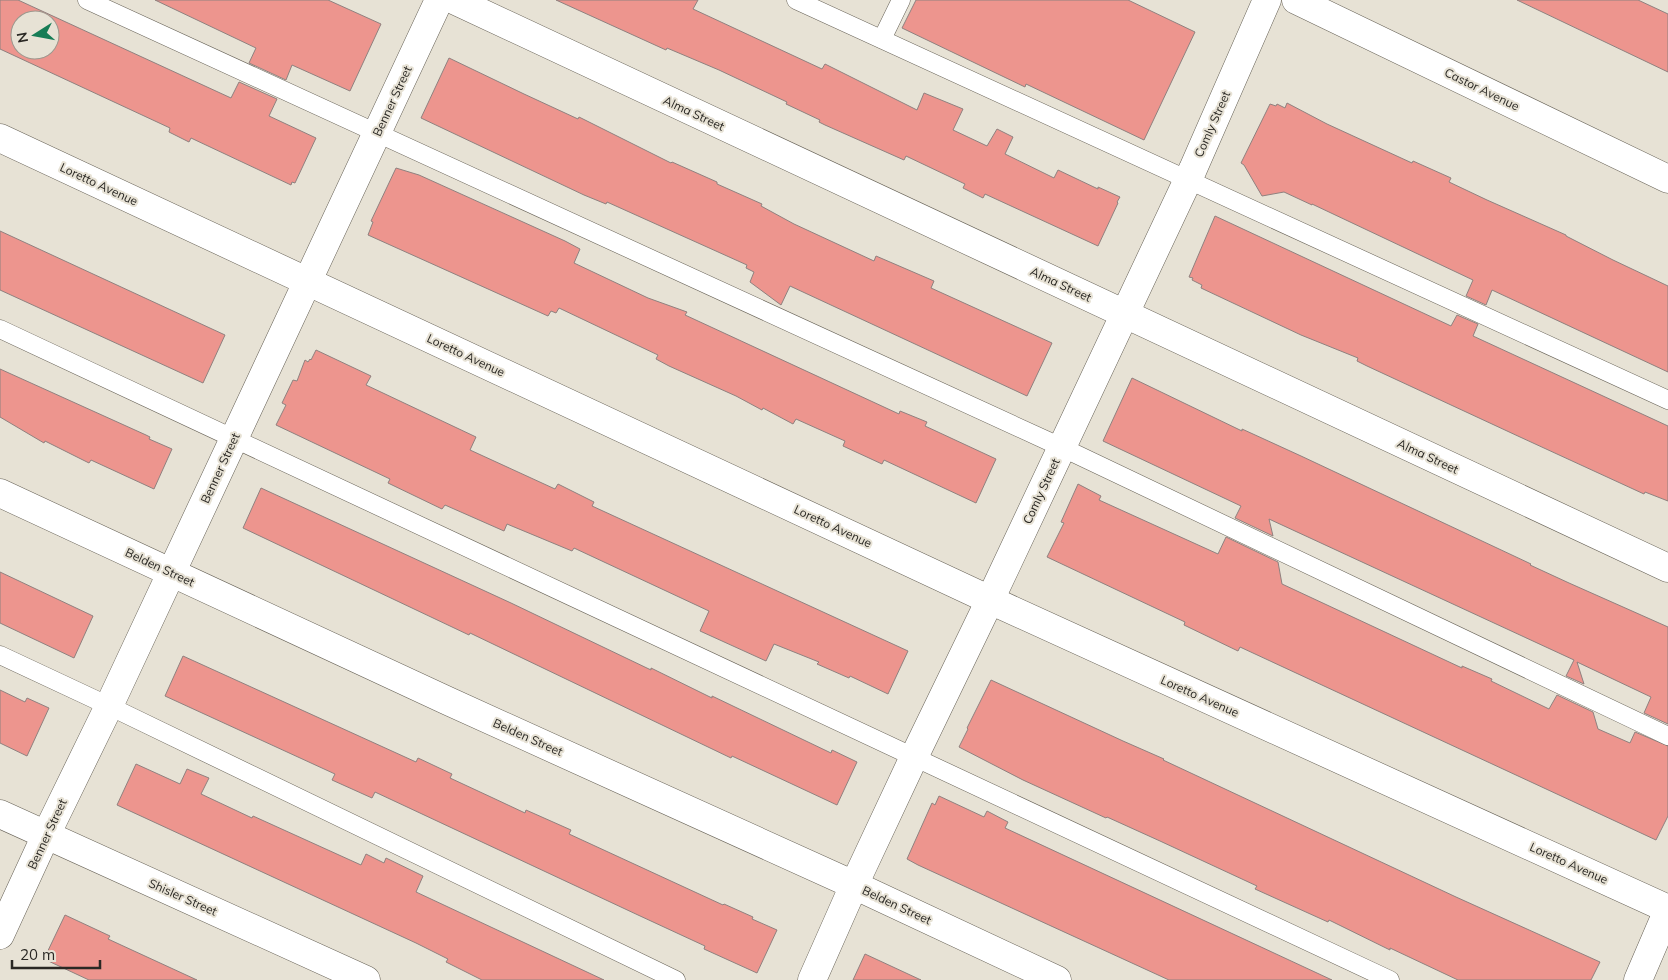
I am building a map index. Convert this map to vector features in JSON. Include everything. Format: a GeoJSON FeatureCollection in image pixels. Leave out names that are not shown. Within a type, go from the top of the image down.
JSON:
{"type":"FeatureCollection","features":[{"type":"Feature","properties":{"kind":"street","name":"Benner Street"},"geometry":{"type":"LineString","coordinates":[[0,935],[172,572],[438,0]]}},
{"type":"Feature","properties":{"kind":"street","name":"Alma Street"},"geometry":{"type":"LineString","coordinates":[[454,0],[1668,568]]}},
{"type":"Feature","properties":{"kind":"street","name":"Comly Street"},"geometry":{"type":"LineString","coordinates":[[812,980],[914,757],[1188,180],[1267,0]]}},
{"type":"Feature","properties":{"kind":"street","name":"Castor Avenue"},"geometry":{"type":"LineString","coordinates":[[1296,0],[1668,179]]}},
{"type":"Feature","properties":{"kind":"street","name":"Loretto Avenue"},"geometry":{"type":"LineString","coordinates":[[0,138],[990,600],[1668,909]]}},
{"type":"Feature","properties":{"kind":"street","name":"Belden Street"},"geometry":{"type":"LineString","coordinates":[[0,493],[1057,980]]}},
{"type":"Feature","properties":{"kind":"street","name":"Shisler Street"},"geometry":{"type":"LineString","coordinates":[[0,814],[366,980]]}},
{"type":"Feature","properties":{"kind":"street"},"geometry":{"type":"LineString","coordinates":[[1638,980],[1668,909]]}},
{"type":"Feature","properties":{"kind":"lane"},"geometry":{"type":"LineString","coordinates":[[87,0],[1061,448],[1668,736]]}},
{"type":"Feature","properties":{"kind":"lane"},"geometry":{"type":"LineString","coordinates":[[796,0],[1668,400]]}},
{"type":"Feature","properties":{"kind":"lane"},"geometry":{"type":"LineString","coordinates":[[882,39],[901,0]]}},
{"type":"Feature","properties":{"kind":"lane"},"geometry":{"type":"LineString","coordinates":[[0,329],[1390,980]]}},
{"type":"Feature","properties":{"kind":"lane"},"geometry":{"type":"LineString","coordinates":[[0,655],[676,980]]}},
{"type":"Feature","properties":{"kind":"building"},"geometry":{"type":"Polygon","coordinates":[[[0,0],[18,0],[40,10],[10,10],[10,54],[0,49],[0,0]]]}},
{"type":"Feature","properties":{"kind":"building"},"geometry":{"type":"Polygon","coordinates":[[[155,0],[328,0],[381,24],[350,91],[292,65],[286,80],[249,63],[256,48],[155,0]]]}},
{"type":"Feature","properties":{"kind":"building"},"geometry":{"type":"Polygon","coordinates":[[[556,0],[698,0],[693,9],[822,69],[825,64],[917,110],[924,93],[963,109],[953,130],[987,146],[997,129],[1013,137],[1005,154],[1054,178],[1058,170],[1098,189],[1098,187],[1120,197],[1118,203],[1098,246],[985,194],[983,198],[963,188],[965,184],[906,156],[904,160],[825,125],[819,122],[820,120],[786,104],[787,102],[719,70],[667,48],[666,50],[556,0]]]}},
{"type":"Feature","properties":{"kind":"building"},"geometry":{"type":"Polygon","coordinates":[[[916,0],[1128,0],[1195,32],[1144,140],[1026,84],[1025,87],[902,28],[916,0]]]}},
{"type":"Feature","properties":{"kind":"building"},"geometry":{"type":"Polygon","coordinates":[[[1517,0],[1638,0],[1668,14],[1668,72],[1517,0]]]}},
{"type":"Feature","properties":{"kind":"building"},"geometry":{"type":"Polygon","coordinates":[[[60,19],[231,98],[239,82],[277,99],[269,116],[316,138],[295,183],[292,182],[291,185],[191,138],[189,142],[169,132],[170,128],[24,60],[60,60],[60,19]]]}},
{"type":"Feature","properties":{"kind":"building"},"geometry":{"type":"Polygon","coordinates":[[[449,58],[578,119],[579,117],[671,163],[717,182],[717,184],[762,204],[761,206],[794,224],[874,261],[876,256],[934,281],[931,288],[1052,343],[1027,396],[790,286],[781,305],[750,282],[754,272],[746,268],[747,265],[607,202],[606,204],[584,195],[421,118],[449,58]]]}},
{"type":"Feature","properties":{"kind":"building"},"geometry":{"type":"Polygon","coordinates":[[[1287,103],[1327,124],[1412,163],[1413,161],[1451,178],[1449,182],[1566,235],[1668,286],[1668,372],[1492,290],[1486,305],[1466,296],[1473,280],[1312,204],[1284,192],[1262,196],[1241,163],[1270,104],[1276,106],[1277,104],[1285,108],[1287,103]]]}},
{"type":"Feature","properties":{"kind":"building"},"geometry":{"type":"Polygon","coordinates":[[[396,168],[419,175],[565,241],[580,249],[574,263],[648,298],[687,312],[685,315],[899,414],[900,411],[927,422],[925,426],[996,459],[976,503],[884,460],[882,464],[843,446],[845,441],[796,419],[793,424],[763,408],[762,410],[736,396],[669,366],[656,359],[658,355],[559,308],[556,313],[551,311],[548,316],[368,235],[373,222],[371,221],[396,168]]]}},
{"type":"Feature","properties":{"kind":"building"},"geometry":{"type":"Polygon","coordinates":[[[1215,216],[1451,326],[1457,315],[1478,324],[1473,336],[1668,426],[1668,501],[1645,492],[1644,494],[1367,366],[1357,361],[1358,358],[1301,335],[1201,288],[1202,285],[1189,277],[1215,216]]]}},
{"type":"Feature","properties":{"kind":"building"},"geometry":{"type":"Polygon","coordinates":[[[0,231],[225,335],[203,383],[0,290],[0,231]]]}},
{"type":"Feature","properties":{"kind":"building"},"geometry":{"type":"Polygon","coordinates":[[[316,350],[371,376],[366,385],[476,437],[470,450],[555,489],[558,484],[594,502],[592,506],[908,651],[888,694],[850,676],[849,678],[817,664],[819,662],[774,644],[766,661],[700,631],[709,611],[574,548],[572,551],[507,524],[504,531],[445,505],[442,509],[388,483],[390,479],[276,425],[286,405],[282,403],[293,380],[297,381],[305,360],[308,362],[311,360],[316,350]]]}},
{"type":"Feature","properties":{"kind":"building"},"geometry":{"type":"Polygon","coordinates":[[[0,369],[146,435],[150,437],[149,439],[172,449],[154,489],[91,460],[89,463],[45,441],[44,443],[0,417],[0,369]]]}},
{"type":"Feature","properties":{"kind":"building"},"geometry":{"type":"Polygon","coordinates":[[[1132,378],[1530,565],[1668,627],[1668,724],[1644,713],[1651,697],[1577,662],[1584,684],[1566,676],[1574,660],[1269,519],[1273,536],[1235,518],[1241,506],[1103,441],[1132,378]]]}},
{"type":"Feature","properties":{"kind":"building"},"geometry":{"type":"Polygon","coordinates":[[[1078,484],[1101,496],[1099,500],[1218,554],[1226,537],[1278,562],[1282,584],[1462,668],[1462,666],[1492,679],[1491,681],[1549,709],[1557,695],[1593,712],[1598,729],[1630,743],[1635,732],[1668,746],[1668,816],[1656,840],[1240,647],[1238,651],[1184,625],[1185,622],[1047,557],[1064,523],[1061,522],[1078,484]]]}},
{"type":"Feature","properties":{"kind":"building"},"geometry":{"type":"Polygon","coordinates":[[[261,488],[712,698],[712,696],[831,753],[832,750],[857,762],[837,805],[732,756],[731,758],[470,633],[469,635],[243,528],[261,488]]]}},
{"type":"Feature","properties":{"kind":"building"},"geometry":{"type":"Polygon","coordinates":[[[0,572],[93,616],[74,658],[0,623],[0,572]]]}},
{"type":"Feature","properties":{"kind":"building"},"geometry":{"type":"Polygon","coordinates":[[[183,656],[416,762],[418,758],[452,774],[450,778],[525,813],[526,810],[571,830],[569,834],[753,917],[752,919],[777,930],[757,973],[704,949],[705,946],[375,792],[372,798],[332,780],[335,774],[165,696],[183,656]]]}},
{"type":"Feature","properties":{"kind":"building"},"geometry":{"type":"Polygon","coordinates":[[[991,680],[1164,759],[1456,897],[1600,962],[1591,980],[1458,980],[1329,920],[1328,922],[1255,889],[1257,886],[1023,780],[959,747],[991,680]]]}},
{"type":"Feature","properties":{"kind":"building"},"geometry":{"type":"Polygon","coordinates":[[[0,690],[25,702],[27,698],[49,708],[27,756],[0,743],[0,690]]]}},
{"type":"Feature","properties":{"kind":"building"},"geometry":{"type":"Polygon","coordinates":[[[136,764],[180,784],[187,769],[209,778],[201,794],[361,865],[366,854],[384,863],[386,858],[423,876],[416,892],[604,980],[482,980],[446,962],[448,959],[416,943],[117,805],[136,764]]]}},
{"type":"Feature","properties":{"kind":"building"},"geometry":{"type":"Polygon","coordinates":[[[939,796],[984,817],[987,811],[1008,822],[1005,828],[1332,980],[1169,980],[918,865],[907,859],[932,803],[935,805],[939,796]]]}},
{"type":"Feature","properties":{"kind":"building"},"geometry":{"type":"Polygon","coordinates":[[[65,915],[110,936],[108,939],[197,980],[89,980],[44,959],[65,915]]]}},
{"type":"Feature","properties":{"kind":"building"},"geometry":{"type":"Polygon","coordinates":[[[865,954],[921,980],[853,980],[865,954]]]}}]}
